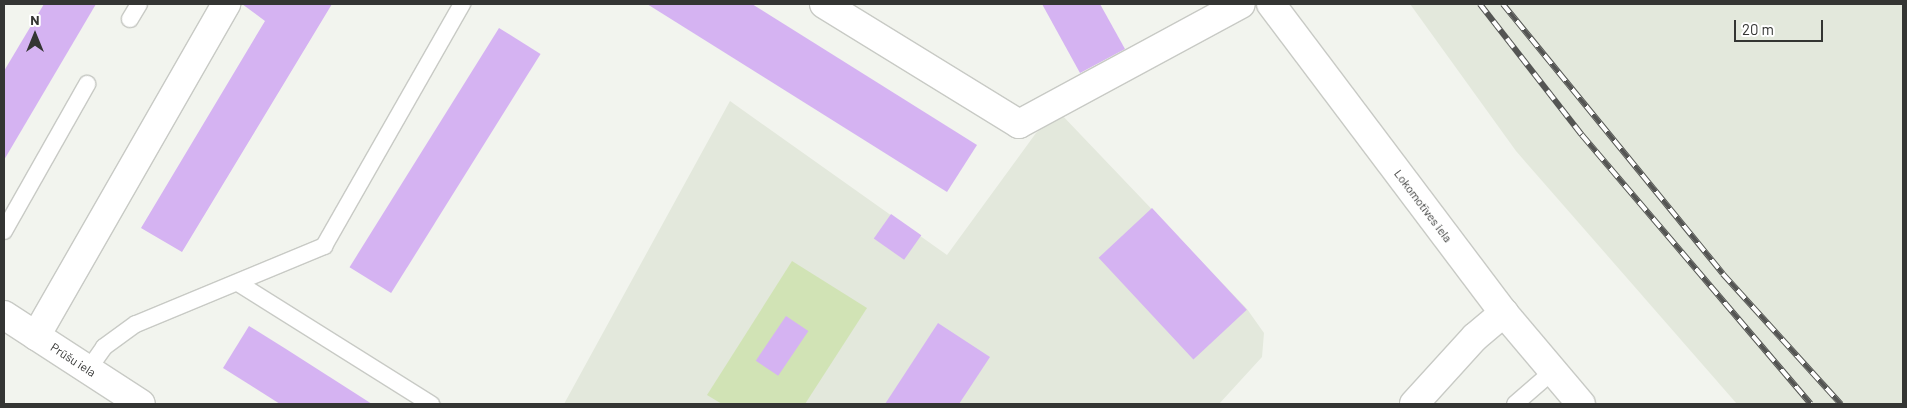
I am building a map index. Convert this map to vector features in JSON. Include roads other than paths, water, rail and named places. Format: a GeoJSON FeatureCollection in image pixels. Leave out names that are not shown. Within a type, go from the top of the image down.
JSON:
{"type":"FeatureCollection","features":[{"type":"Feature","properties":{"kind":"street"},"geometry":{"type":"LineString","coordinates":[[36,336],[226,4]]}},
{"type":"Feature","properties":{"kind":"street"},"geometry":{"type":"LineString","coordinates":[[824,4],[1019,124],[1241,4]]}},
{"type":"Feature","properties":{"kind":"street","name":"Lokomotīves iela"},"geometry":{"type":"LineString","coordinates":[[1271,4],[1504,313],[1581,404]]}},
{"type":"Feature","properties":{"kind":"street"},"geometry":{"type":"LineString","coordinates":[[1414,404],[1475,338],[1504,313]]}},
{"type":"Feature","properties":{"kind":"street","name":"Prūšu iela"},"geometry":{"type":"LineString","coordinates":[[4,316],[141,404]]}},
{"type":"Feature","properties":{"kind":"lane"},"geometry":{"type":"LineString","coordinates":[[130,19],[139,4]]}},
{"type":"Feature","properties":{"kind":"lane"},"geometry":{"type":"LineString","coordinates":[[88,370],[104,347],[136,324],[214,289],[238,283],[324,246],[462,4]]}},
{"type":"Feature","properties":{"kind":"lane"},"geometry":{"type":"LineString","coordinates":[[4,231],[87,84]]}},
{"type":"Feature","properties":{"kind":"lane"},"geometry":{"type":"LineString","coordinates":[[238,283],[431,404]]}},
{"type":"Feature","properties":{"kind":"lane"},"geometry":{"type":"LineString","coordinates":[[1515,404],[1553,371]]}},
{"type":"Feature","properties":{"kind":"railway"},"geometry":{"type":"LineString","coordinates":[[1480,4],[1582,135],[1811,404]]}},
{"type":"Feature","properties":{"kind":"railway"},"geometry":{"type":"LineString","coordinates":[[1503,4],[1723,274],[1841,404]]}}]}
